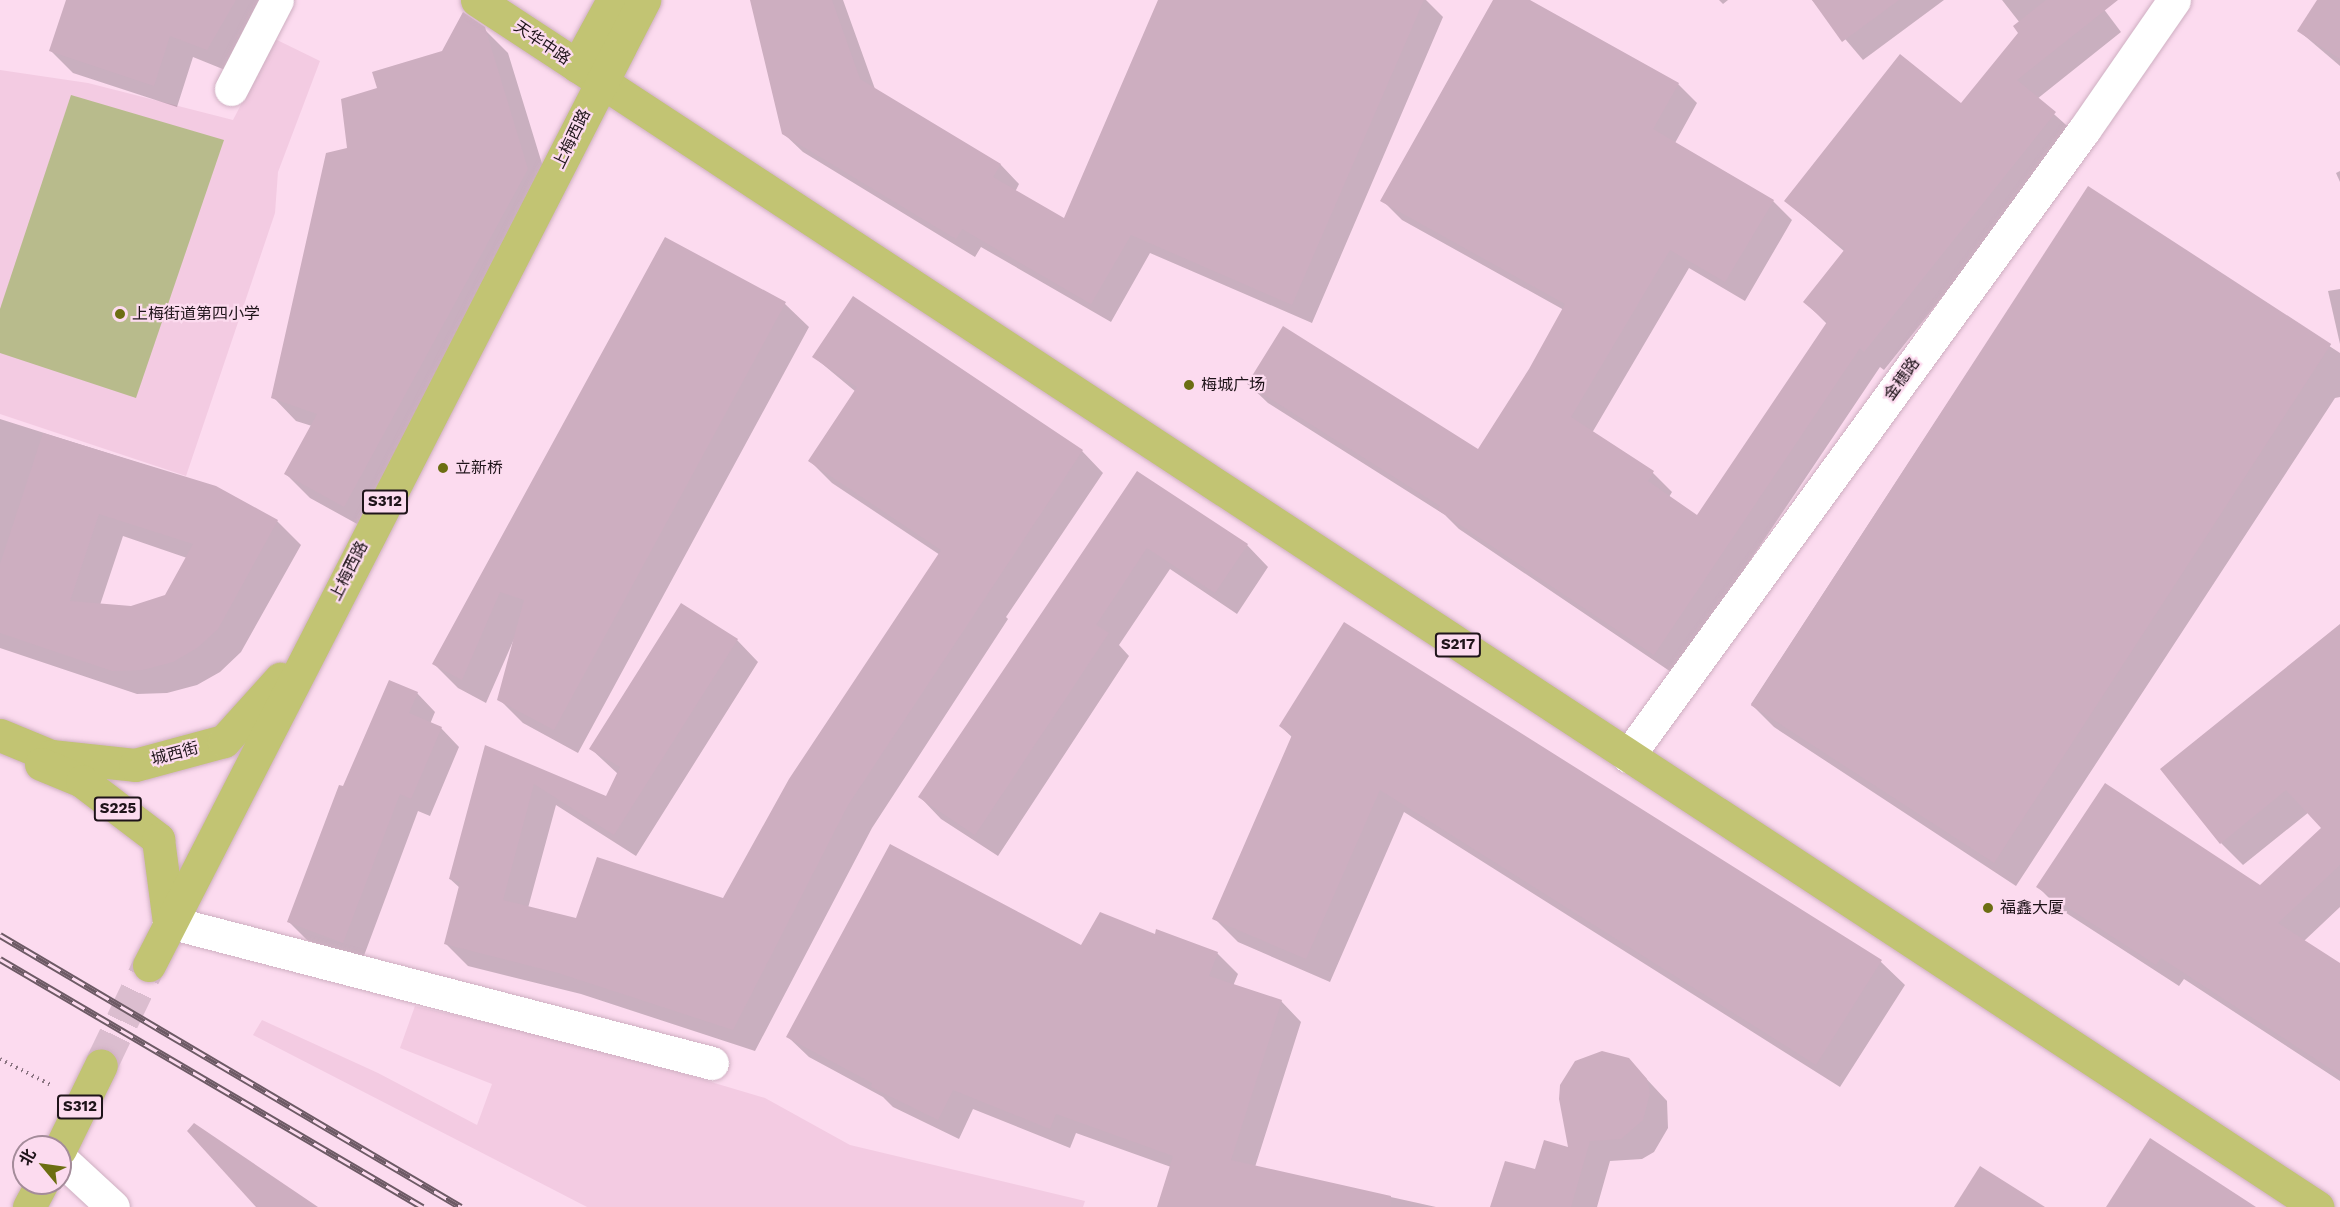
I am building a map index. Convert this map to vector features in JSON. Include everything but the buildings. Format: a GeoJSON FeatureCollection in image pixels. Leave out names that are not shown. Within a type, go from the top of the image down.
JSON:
{"type":"FeatureCollection","features":[{"type":"Feature","properties":{"kind":"main road","name":"天华中路"},"geometry":{"type":"LineString","coordinates":[[477,0],[589,74]]}},
{"type":"Feature","properties":{"kind":"main road"},"geometry":{"type":"LineString","coordinates":[[589,74],[613,0]]}},
{"type":"Feature","properties":{"kind":"main road"},"geometry":{"type":"LineString","coordinates":[[589,74],[644,0]]}},
{"type":"Feature","properties":{"kind":"main road","name":"上梅西路"},"geometry":{"type":"LineString","coordinates":[[148,965],[312,644],[589,74]]}},
{"type":"Feature","properties":{"kind":"main road","name":"S217"},"geometry":{"type":"LineString","coordinates":[[589,74],[2317,1207]]}},
{"type":"Feature","properties":{"kind":"main road","name":"城西街"},"geometry":{"type":"LineString","coordinates":[[0,735],[51,756],[135,765],[224,741],[312,644]]}},
{"type":"Feature","properties":{"kind":"main road","name":"S225"},"geometry":{"type":"LineString","coordinates":[[0,747],[82,781],[158,840],[169,922]]}},
{"type":"Feature","properties":{"kind":"main road","name":"S312"},"geometry":{"type":"LineString","coordinates":[[67,1135],[101,1065]]}},
{"type":"Feature","properties":{"kind":"street"},"geometry":{"type":"LineString","coordinates":[[231,89],[277,0]]}},
{"type":"Feature","properties":{"kind":"street","name":"金穗路"},"geometry":{"type":"LineString","coordinates":[[1628,756],[2084,130],[2174,0]]}},
{"type":"Feature","properties":{"kind":"street"},"geometry":{"type":"LineString","coordinates":[[169,922],[712,1063]]}},
{"type":"Feature","properties":{"kind":"street"},"geometry":{"type":"LineString","coordinates":[[72,1169],[113,1207]]}},
{"type":"Feature","properties":{"kind":"path"},"geometry":{"type":"LineString","coordinates":[[0,1059],[57,1088]]}},
{"type":"Feature","properties":{"kind":"shaded area","name":"上梅街道第四小学"},"geometry":{"type":"Polygon","coordinates":[[[275,39],[320,61],[278,172],[275,213],[186,476],[0,414],[0,70],[88,83],[233,120],[275,39]]]}},
{"type":"Feature","properties":{"kind":"shaded area"},"geometry":{"type":"Polygon","coordinates":[[[415,1006],[590,1046],[765,1098],[850,1145],[1085,1201],[1083,1207],[587,1207],[253,1035],[262,1020],[378,1073],[477,1125],[492,1084],[400,1048],[415,1006]]]}},
{"type":"Feature","properties":{"kind":"green space"},"geometry":{"type":"Polygon","coordinates":[[[71,95],[224,140],[136,398],[0,353],[0,309],[71,95]]]}},
{"type":"Feature","properties":{"kind":"tunnel"},"geometry":{"type":"LineString","coordinates":[[101,1065],[149,965]]}},
{"type":"Feature","properties":{"kind":"railway"},"geometry":{"type":"LineString","coordinates":[[0,935],[461,1207]]}},
{"type":"Feature","properties":{"kind":"railway"},"geometry":{"type":"LineString","coordinates":[[0,959],[423,1207]]}},
{"type":"Feature","properties":{"kind":"place","name":"上梅街道第四小学"},"geometry":{"type":"Point","coordinates":[120,314]}},
{"type":"Feature","properties":{"kind":"place","name":"梅城广场"},"geometry":{"type":"Point","coordinates":[1189,385]}},
{"type":"Feature","properties":{"kind":"place","name":"立新桥"},"geometry":{"type":"Point","coordinates":[443,468]}},
{"type":"Feature","properties":{"kind":"place","name":"福鑫大厦"},"geometry":{"type":"Point","coordinates":[1988,908]}}]}
